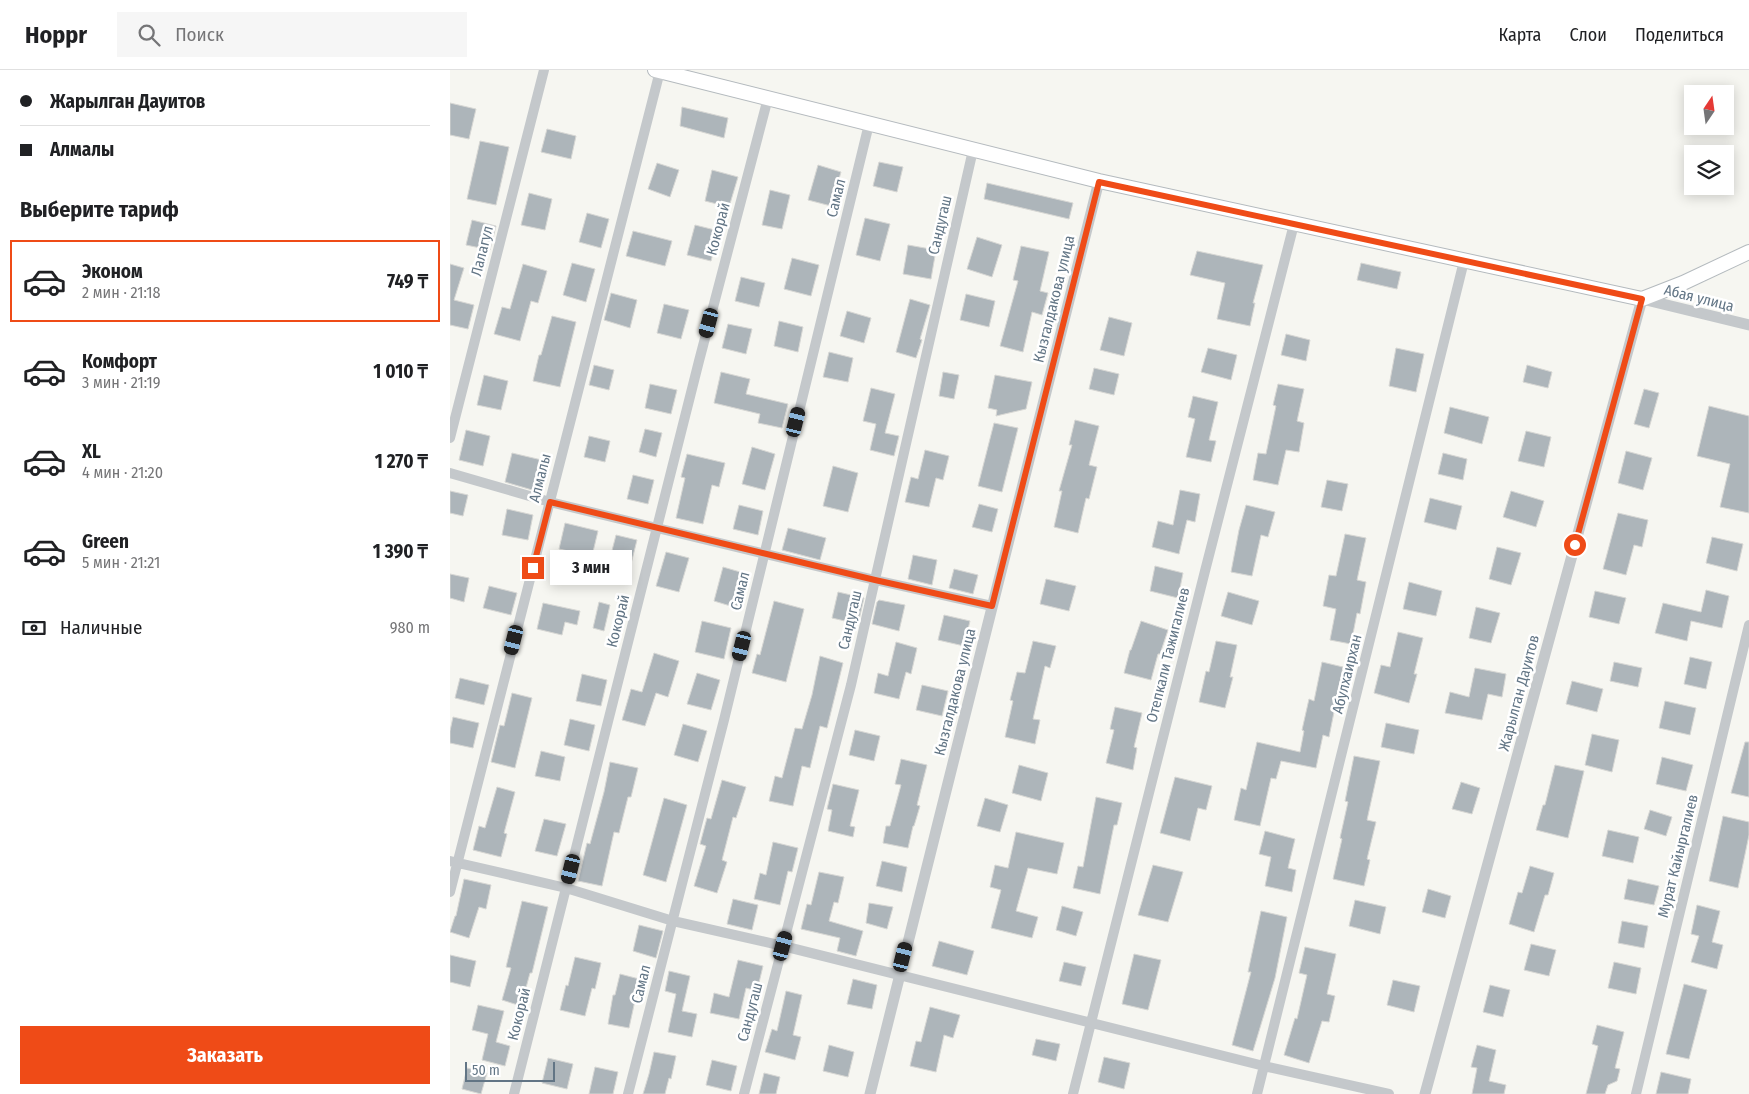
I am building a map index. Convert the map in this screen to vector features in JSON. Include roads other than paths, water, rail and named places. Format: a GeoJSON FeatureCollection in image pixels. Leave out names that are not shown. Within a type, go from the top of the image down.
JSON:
{"type":"FeatureCollection","features":[{"type":"Feature","properties":{"kind":"main road"},"geometry":{"type":"LineString","coordinates":[[658,71],[1099,182],[1642,299],[1683,283],[1749,252]]}},
{"type":"Feature","properties":{"kind":"street","name":"Лалагул"},"geometry":{"type":"LineString","coordinates":[[450,438],[544,70]]}},
{"type":"Feature","properties":{"kind":"street","name":"Алмалы"},"geometry":{"type":"LineString","coordinates":[[450,892],[454,862],[550,502],[658,71]]}},
{"type":"Feature","properties":{"kind":"street","name":"Кокорай"},"geometry":{"type":"LineString","coordinates":[[514,1094],[768,98]]}},
{"type":"Feature","properties":{"kind":"street","name":"Самал"},"geometry":{"type":"LineString","coordinates":[[628,1094],[765,553],[869,124]]}},
{"type":"Feature","properties":{"kind":"street","name":"Сандугаш"},"geometry":{"type":"LineString","coordinates":[[744,1094],[851,685],[973,150]]}},
{"type":"Feature","properties":{"kind":"street","name":"Кызгалдакова улица"},"geometry":{"type":"LineString","coordinates":[[870,1094],[1099,182]]}},
{"type":"Feature","properties":{"kind":"street","name":"Отепкали Тажигалиев"},"geometry":{"type":"LineString","coordinates":[[1073,1094],[1204,571],[1294,224]]}},
{"type":"Feature","properties":{"kind":"street","name":"Абулхаирхан"},"geometry":{"type":"LineString","coordinates":[[1257,1094],[1464,261]]}},
{"type":"Feature","properties":{"kind":"street","name":"Абая улица"},"geometry":{"type":"LineString","coordinates":[[1642,299],[1749,325]]}},
{"type":"Feature","properties":{"kind":"street","name":"Жарылган Дауитов"},"geometry":{"type":"LineString","coordinates":[[1425,1094],[1642,299]]}},
{"type":"Feature","properties":{"kind":"street"},"geometry":{"type":"LineString","coordinates":[[450,473],[550,502],[992,606]]}},
{"type":"Feature","properties":{"kind":"street","name":"Мурат Кайыргалиев"},"geometry":{"type":"LineString","coordinates":[[1636,1094],[1749,625]]}},
{"type":"Feature","properties":{"kind":"street"},"geometry":{"type":"LineString","coordinates":[[454,862],[566,888],[673,920],[1092,1024],[1389,1094]]}}]}
